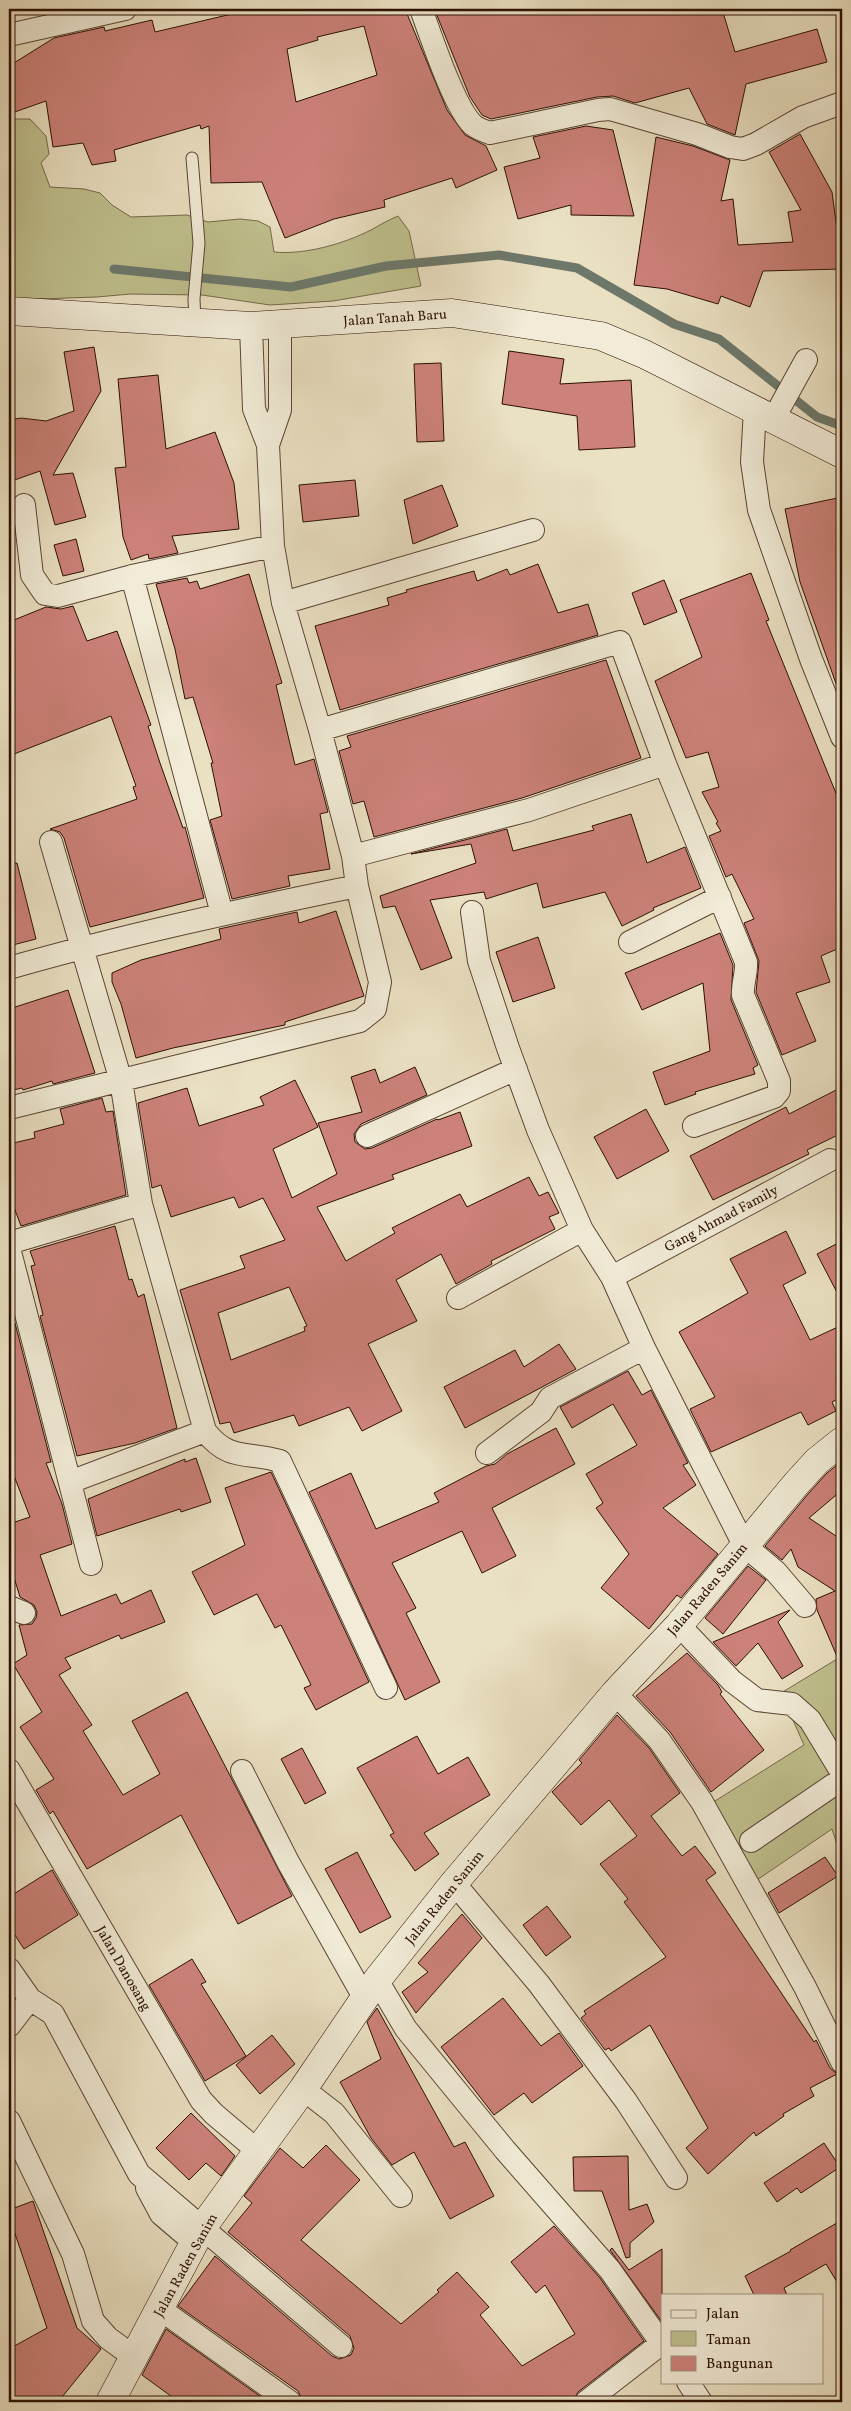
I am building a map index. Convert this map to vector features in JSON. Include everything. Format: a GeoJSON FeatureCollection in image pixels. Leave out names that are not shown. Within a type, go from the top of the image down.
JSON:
{"type":"FeatureCollection","features":[{"type":"Feature","properties":{"kind":"street"},"geometry":{"type":"LineString","coordinates":[[9,35],[122,9]]}},
{"type":"Feature","properties":{"kind":"street"},"geometry":{"type":"LineString","coordinates":[[421,9],[460,108],[472,125],[490,133],[610,109],[697,134],[730,147],[743,149],[756,144],[803,117],[842,103]]}},
{"type":"Feature","properties":{"kind":"street","name":"Jalan Tanah Baru"},"geometry":{"type":"LineString","coordinates":[[9,311],[195,310],[251,326],[452,312],[601,336],[770,411],[840,449]]}},
{"type":"Feature","properties":{"kind":"street"},"geometry":{"type":"LineString","coordinates":[[268,445],[280,410],[280,325]]}},
{"type":"Feature","properties":{"kind":"street"},"geometry":{"type":"LineString","coordinates":[[9,1108],[360,1021],[375,1009],[380,982],[357,886],[353,856],[320,730],[283,603],[273,546],[268,445],[254,409],[251,326]]}},
{"type":"Feature","properties":{"kind":"street"},"geometry":{"type":"LineString","coordinates":[[806,362],[770,411],[752,462],[759,510],[811,660],[842,736]]}},
{"type":"Feature","properties":{"kind":"street"},"geometry":{"type":"LineString","coordinates":[[24,505],[32,575],[45,594],[58,596],[132,576],[273,546]]}},
{"type":"Feature","properties":{"kind":"street"},"geometry":{"type":"LineString","coordinates":[[283,603],[533,530]]}},
{"type":"Feature","properties":{"kind":"street"},"geometry":{"type":"LineString","coordinates":[[132,576],[222,914]]}},
{"type":"Feature","properties":{"kind":"street"},"geometry":{"type":"LineString","coordinates":[[320,730],[620,642],[665,764],[746,962],[747,971],[742,984],[743,995],[779,1081],[780,1090],[774,1097],[694,1126]]}},
{"type":"Feature","properties":{"kind":"street"},"geometry":{"type":"LineString","coordinates":[[353,856],[529,810],[665,764]]}},
{"type":"Feature","properties":{"kind":"street"},"geometry":{"type":"LineString","coordinates":[[51,842],[80,948],[121,1081],[141,1204],[205,1431],[216,1444],[231,1453],[280,1461],[386,1688]]}},
{"type":"Feature","properties":{"kind":"street"},"geometry":{"type":"LineString","coordinates":[[9,968],[80,948],[222,914],[357,886]]}},
{"type":"Feature","properties":{"kind":"street"},"geometry":{"type":"LineString","coordinates":[[630,942],[720,897]]}},
{"type":"Feature","properties":{"kind":"street"},"geometry":{"type":"LineString","coordinates":[[472,912],[479,961],[516,1069],[538,1130],[582,1230],[612,1277],[644,1348],[744,1544],[776,1572],[805,1606]]}},
{"type":"Feature","properties":{"kind":"street"},"geometry":{"type":"LineString","coordinates":[[367,1136],[516,1069]]}},
{"type":"Feature","properties":{"kind":"street","name":"Gang Ahmad Family"},"geometry":{"type":"LineString","coordinates":[[612,1277],[830,1160]]}},
{"type":"Feature","properties":{"kind":"street"},"geometry":{"type":"LineString","coordinates":[[9,1243],[141,1204]]}},
{"type":"Feature","properties":{"kind":"street"},"geometry":{"type":"LineString","coordinates":[[458,1298],[582,1230]]}},
{"type":"Feature","properties":{"kind":"street"},"geometry":{"type":"LineString","coordinates":[[9,1248],[91,1564]]}},
{"type":"Feature","properties":{"kind":"street"},"geometry":{"type":"LineString","coordinates":[[487,1453],[542,1412],[550,1398],[644,1348]]}},
{"type":"Feature","properties":{"kind":"street"},"geometry":{"type":"LineString","coordinates":[[70,1482],[205,1431]]}},
{"type":"Feature","properties":{"kind":"street","name":"Jalan Raden Sanim"},"geometry":{"type":"LineString","coordinates":[[110,2402],[198,2235],[303,2089],[371,1990],[454,1883],[615,1693],[679,1625],[744,1544],[817,1460],[842,1440]]}},
{"type":"Feature","properties":{"kind":"street"},"geometry":{"type":"LineString","coordinates":[[679,1625],[732,1681],[757,1700],[792,1704],[810,1720],[842,1774]]}},
{"type":"Feature","properties":{"kind":"street"},"geometry":{"type":"LineString","coordinates":[[615,1693],[659,1740],[702,1802],[805,1987],[842,2062]]}},
{"type":"Feature","properties":{"kind":"street","name":"Jalan Danosang"},"geometry":{"type":"LineString","coordinates":[[9,1770],[201,2100],[214,2114],[258,2151]]}},
{"type":"Feature","properties":{"kind":"street"},"geometry":{"type":"LineString","coordinates":[[242,1771],[288,1862],[371,1990],[406,2029],[505,2150],[610,2270],[661,2342]]}},
{"type":"Feature","properties":{"kind":"street"},"geometry":{"type":"LineString","coordinates":[[751,1841],[842,1779]]}},
{"type":"Feature","properties":{"kind":"street"},"geometry":{"type":"LineString","coordinates":[[454,1883],[539,1984],[626,2101],[676,2178]]}},
{"type":"Feature","properties":{"kind":"street"},"geometry":{"type":"LineString","coordinates":[[9,1969],[30,1999],[53,2014],[139,2174],[198,2235],[341,2346]]}},
{"type":"Feature","properties":{"kind":"street"},"geometry":{"type":"LineString","coordinates":[[9,2026],[30,1999]]}},
{"type":"Feature","properties":{"kind":"street"},"geometry":{"type":"LineString","coordinates":[[303,2089],[334,2113],[402,2196]]}},
{"type":"Feature","properties":{"kind":"street"},"geometry":{"type":"LineString","coordinates":[[9,2121],[73,2254],[93,2321],[108,2338],[134,2357]]}},
{"type":"Feature","properties":{"kind":"street"},"geometry":{"type":"LineString","coordinates":[[160,2309],[290,2402]]}},
{"type":"Feature","properties":{"kind":"street"},"geometry":{"type":"LineString","coordinates":[[586,2402],[661,2344]]}},
{"type":"Feature","properties":{"kind":"street"},"geometry":{"type":"LineString","coordinates":[[689,2384],[701,2402]]}},
{"type":"Feature","properties":{"kind":"lane"},"geometry":{"type":"LineString","coordinates":[[192,158],[199,243],[195,310]]}},
{"type":"Feature","properties":{"kind":"green space"},"geometry":{"type":"Polygon","coordinates":[[[9,119],[30,119],[46,136],[49,154],[41,163],[50,187],[84,189],[100,193],[112,205],[131,217],[187,215],[208,222],[240,219],[258,221],[270,227],[274,252],[298,252],[336,244],[360,235],[398,216],[409,231],[421,286],[333,301],[270,305],[202,295],[130,294],[9,300],[9,119]]]}},
{"type":"Feature","properties":{"kind":"green space"},"geometry":{"type":"Polygon","coordinates":[[[842,1656],[842,1860],[832,1829],[751,1884],[707,1806],[804,1745],[781,1693],[842,1656]]]}},
{"type":"Feature","properties":{"kind":"building"},"geometry":{"type":"Polygon","coordinates":[[[253,9],[405,9],[447,110],[465,135],[486,146],[497,170],[456,188],[452,178],[384,200],[385,207],[334,219],[285,238],[262,182],[211,183],[209,126],[201,129],[200,125],[114,150],[116,161],[92,165],[83,143],[53,147],[46,101],[9,114],[9,66],[54,38],[104,27],[105,31],[152,20],[155,32],[253,9]],[[364,26],[317,37],[318,40],[287,49],[296,102],[377,75],[364,26]]]}},
{"type":"Feature","properties":{"kind":"building"},"geometry":{"type":"Polygon","coordinates":[[[453,9],[722,9],[735,52],[817,29],[827,62],[746,84],[735,135],[707,124],[689,88],[635,103],[613,96],[597,97],[491,119],[482,115],[470,97],[436,13],[453,9]]]}},
{"type":"Feature","properties":{"kind":"building"},"geometry":{"type":"Polygon","coordinates":[[[586,126],[613,130],[634,216],[571,215],[571,205],[518,219],[504,167],[540,158],[533,137],[586,126]]]}},
{"type":"Feature","properties":{"kind":"building"},"geometry":{"type":"Polygon","coordinates":[[[800,134],[832,192],[838,237],[842,237],[842,269],[763,271],[750,307],[721,296],[718,304],[667,289],[634,285],[656,137],[693,146],[730,160],[721,201],[733,199],[738,245],[793,242],[788,212],[801,210],[769,152],[800,134]]]}},
{"type":"Feature","properties":{"kind":"building"},"geometry":{"type":"Polygon","coordinates":[[[94,347],[101,391],[53,475],[73,473],[86,517],[55,525],[40,471],[9,482],[9,420],[21,418],[46,421],[74,411],[64,352],[94,347]]]}},
{"type":"Feature","properties":{"kind":"building"},"geometry":{"type":"Polygon","coordinates":[[[509,351],[564,359],[560,384],[631,380],[635,447],[579,450],[577,416],[502,404],[509,351]]]}},
{"type":"Feature","properties":{"kind":"building"},"geometry":{"type":"Polygon","coordinates":[[[441,363],[444,441],[417,442],[414,364],[441,363]]]}},
{"type":"Feature","properties":{"kind":"building"},"geometry":{"type":"Polygon","coordinates":[[[158,375],[166,449],[215,432],[234,483],[239,529],[172,536],[178,553],[149,559],[148,554],[131,560],[123,537],[115,468],[126,467],[118,379],[158,375]]]}},
{"type":"Feature","properties":{"kind":"building"},"geometry":{"type":"Polygon","coordinates":[[[355,480],[359,516],[303,522],[299,485],[355,480]]]}},
{"type":"Feature","properties":{"kind":"building"},"geometry":{"type":"Polygon","coordinates":[[[442,485],[458,526],[413,544],[404,500],[442,485]]]}},
{"type":"Feature","properties":{"kind":"building"},"geometry":{"type":"Polygon","coordinates":[[[842,497],[842,692],[839,692],[800,582],[785,509],[842,497]]]}},
{"type":"Feature","properties":{"kind":"building"},"geometry":{"type":"Polygon","coordinates":[[[76,539],[84,571],[63,576],[54,545],[76,539]]]}},
{"type":"Feature","properties":{"kind":"building"},"geometry":{"type":"Polygon","coordinates":[[[538,564],[558,613],[588,604],[598,635],[340,710],[315,626],[389,605],[387,598],[407,592],[406,590],[474,571],[477,581],[507,569],[510,575],[538,564]]]}},
{"type":"Feature","properties":{"kind":"building"},"geometry":{"type":"Polygon","coordinates":[[[751,573],[769,620],[766,621],[842,808],[842,947],[821,956],[830,982],[796,993],[816,1041],[782,1055],[756,992],[759,961],[744,923],[754,919],[732,874],[726,877],[709,836],[721,831],[702,792],[719,787],[708,752],[686,758],[655,681],[702,657],[680,600],[751,573]]]}},
{"type":"Feature","properties":{"kind":"building"},"geometry":{"type":"Polygon","coordinates":[[[249,574],[282,683],[276,685],[295,765],[314,759],[328,812],[320,814],[330,869],[288,876],[290,886],[232,899],[210,820],[222,816],[211,763],[213,763],[193,697],[185,699],[175,649],[156,584],[187,578],[189,583],[197,581],[200,589],[249,574]]]}},
{"type":"Feature","properties":{"kind":"building"},"geometry":{"type":"Polygon","coordinates":[[[664,580],[677,612],[644,625],[632,593],[664,580]]]}},
{"type":"Feature","properties":{"kind":"building"},"geometry":{"type":"Polygon","coordinates":[[[73,606],[87,641],[117,631],[151,725],[148,726],[160,763],[183,828],[185,827],[204,898],[90,927],[64,838],[60,832],[50,829],[137,799],[133,787],[136,786],[111,716],[9,756],[9,622],[46,607],[61,609],[73,606]]]}},
{"type":"Feature","properties":{"kind":"building"},"geometry":{"type":"Polygon","coordinates":[[[606,660],[641,758],[522,798],[374,837],[364,801],[353,804],[339,751],[351,747],[347,736],[606,660]]]}},
{"type":"Feature","properties":{"kind":"building"},"geometry":{"type":"Polygon","coordinates":[[[631,814],[647,863],[685,847],[701,888],[653,908],[654,910],[622,926],[605,892],[543,908],[537,883],[486,899],[484,892],[430,900],[452,958],[421,970],[395,906],[383,908],[380,896],[476,863],[471,844],[411,854],[507,829],[513,851],[594,830],[592,826],[631,814]]]}},
{"type":"Feature","properties":{"kind":"building"},"geometry":{"type":"Polygon","coordinates":[[[17,863],[36,939],[9,946],[9,864],[17,863]]]}},
{"type":"Feature","properties":{"kind":"building"},"geometry":{"type":"Polygon","coordinates":[[[336,911],[364,996],[285,1022],[285,1025],[173,1048],[136,1058],[121,1004],[112,982],[112,973],[141,960],[221,939],[219,929],[297,912],[299,923],[336,911]]]}},
{"type":"Feature","properties":{"kind":"building"},"geometry":{"type":"Polygon","coordinates":[[[720,933],[733,965],[731,1000],[758,1065],[753,1068],[755,1074],[695,1092],[696,1094],[665,1105],[653,1072],[710,1051],[703,983],[642,1010],[625,973],[720,933]]]}},
{"type":"Feature","properties":{"kind":"building"},"geometry":{"type":"Polygon","coordinates":[[[538,937],[555,988],[513,1002],[496,952],[538,937]]]}},
{"type":"Feature","properties":{"kind":"building"},"geometry":{"type":"Polygon","coordinates":[[[68,990],[95,1073],[53,1084],[52,1081],[23,1090],[22,1088],[9,1091],[9,1009],[68,990]]]}},
{"type":"Feature","properties":{"kind":"building"},"geometry":{"type":"Polygon","coordinates":[[[415,1067],[427,1095],[361,1124],[354,1134],[355,1142],[365,1149],[372,1148],[437,1119],[460,1112],[472,1146],[392,1175],[394,1179],[317,1207],[346,1261],[395,1233],[392,1228],[460,1194],[467,1207],[529,1177],[539,1196],[548,1192],[559,1213],[549,1217],[555,1229],[491,1261],[492,1264],[456,1284],[441,1254],[396,1280],[417,1321],[368,1344],[402,1411],[362,1431],[349,1407],[299,1426],[294,1415],[234,1433],[230,1422],[220,1424],[180,1290],[245,1268],[240,1256],[285,1240],[263,1198],[239,1208],[234,1197],[171,1217],[161,1185],[152,1188],[138,1103],[187,1088],[199,1126],[264,1105],[260,1097],[295,1080],[318,1127],[273,1149],[292,1198],[337,1174],[318,1123],[362,1112],[351,1077],[375,1069],[380,1083],[415,1067]],[[289,1287],[218,1313],[231,1360],[305,1331],[304,1327],[307,1326],[289,1287]]]}},
{"type":"Feature","properties":{"kind":"building"},"geometry":{"type":"Polygon","coordinates":[[[842,1087],[842,1133],[807,1150],[809,1154],[713,1200],[690,1156],[786,1107],[789,1114],[842,1087]]]}},
{"type":"Feature","properties":{"kind":"building"},"geometry":{"type":"Polygon","coordinates":[[[102,1098],[106,1112],[113,1111],[126,1195],[21,1226],[9,1194],[9,1144],[35,1138],[34,1132],[64,1124],[60,1109],[102,1098]]]}},
{"type":"Feature","properties":{"kind":"building"},"geometry":{"type":"Polygon","coordinates":[[[646,1109],[669,1151],[617,1179],[594,1137],[646,1109]]]}},
{"type":"Feature","properties":{"kind":"building"},"geometry":{"type":"Polygon","coordinates":[[[115,1226],[129,1280],[132,1279],[138,1297],[144,1294],[177,1428],[135,1443],[77,1456],[40,1316],[43,1315],[31,1266],[35,1265],[30,1251],[115,1226]]]}},
{"type":"Feature","properties":{"kind":"building"},"geometry":{"type":"Polygon","coordinates":[[[786,1231],[806,1273],[783,1285],[810,1340],[842,1325],[842,1397],[832,1402],[836,1411],[808,1425],[801,1412],[711,1452],[690,1409],[715,1397],[679,1332],[748,1293],[730,1259],[786,1231]]]}},
{"type":"Feature","properties":{"kind":"building"},"geometry":{"type":"Polygon","coordinates":[[[842,1241],[842,1302],[817,1254],[842,1241]]]}},
{"type":"Feature","properties":{"kind":"building"},"geometry":{"type":"Polygon","coordinates":[[[15,1323],[51,1462],[46,1463],[62,1504],[72,1544],[40,1555],[61,1616],[116,1594],[121,1604],[151,1590],[165,1622],[121,1639],[119,1635],[65,1658],[71,1668],[59,1675],[92,1725],[83,1731],[123,1795],[160,1774],[132,1721],[187,1692],[292,1896],[238,1924],[181,1815],[87,1869],[53,1811],[50,1814],[36,1790],[54,1779],[20,1727],[42,1712],[13,1664],[27,1655],[19,1625],[32,1624],[37,1612],[34,1605],[20,1597],[9,1561],[9,1524],[30,1517],[9,1463],[9,1324],[15,1323]]]}},
{"type":"Feature","properties":{"kind":"building"},"geometry":{"type":"Polygon","coordinates":[[[559,1344],[576,1369],[465,1428],[444,1387],[515,1350],[524,1367],[559,1344]]]}},
{"type":"Feature","properties":{"kind":"building"},"geometry":{"type":"Polygon","coordinates":[[[628,1371],[642,1395],[651,1390],[688,1463],[683,1465],[696,1485],[663,1508],[718,1554],[681,1598],[677,1595],[649,1629],[601,1588],[629,1554],[596,1508],[603,1503],[586,1474],[637,1445],[613,1404],[572,1428],[560,1407],[628,1371]]]}},
{"type":"Feature","properties":{"kind":"building"},"geometry":{"type":"Polygon","coordinates":[[[556,1428],[575,1464],[492,1508],[516,1556],[482,1573],[462,1531],[392,1563],[416,1608],[406,1613],[440,1682],[405,1700],[309,1492],[351,1473],[376,1529],[439,1502],[434,1493],[486,1466],[495,1464],[507,1454],[556,1428]]]}},
{"type":"Feature","properties":{"kind":"building"},"geometry":{"type":"Polygon","coordinates":[[[196,1458],[211,1502],[181,1512],[180,1509],[97,1536],[88,1499],[185,1459],[185,1462],[196,1458]]]}},
{"type":"Feature","properties":{"kind":"building"},"geometry":{"type":"Polygon","coordinates":[[[842,1461],[842,1490],[809,1518],[842,1540],[842,1668],[817,1610],[816,1599],[835,1591],[798,1567],[791,1549],[782,1560],[765,1546],[827,1473],[842,1461]]]}},
{"type":"Feature","properties":{"kind":"building"},"geometry":{"type":"Polygon","coordinates":[[[271,1472],[369,1682],[316,1710],[304,1688],[311,1685],[281,1625],[275,1628],[257,1594],[214,1615],[192,1572],[245,1545],[225,1488],[271,1472]]]}},
{"type":"Feature","properties":{"kind":"building"},"geometry":{"type":"Polygon","coordinates":[[[748,1566],[766,1580],[723,1634],[705,1618],[748,1566]]]}},
{"type":"Feature","properties":{"kind":"building"},"geometry":{"type":"Polygon","coordinates":[[[790,1610],[778,1622],[803,1666],[782,1679],[758,1643],[736,1666],[713,1642],[790,1610]]]}},
{"type":"Feature","properties":{"kind":"building"},"geometry":{"type":"Polygon","coordinates":[[[687,1653],[718,1685],[722,1692],[720,1694],[764,1750],[711,1792],[670,1732],[636,1696],[687,1653]]]}},
{"type":"Feature","properties":{"kind":"building"},"geometry":{"type":"Polygon","coordinates":[[[617,1715],[649,1748],[680,1793],[651,1816],[682,1856],[695,1846],[716,1873],[706,1880],[814,2042],[816,2040],[830,2068],[837,2074],[810,2088],[814,2096],[783,2114],[784,2116],[756,2136],[754,2132],[708,2174],[686,2148],[708,2128],[650,2025],[611,2051],[609,2048],[605,2050],[581,2018],[586,2014],[584,2011],[666,1957],[624,1902],[628,1899],[600,1864],[637,1836],[609,1800],[581,1825],[552,1792],[582,1763],[579,1760],[617,1715]]]}},
{"type":"Feature","properties":{"kind":"building"},"geometry":{"type":"Polygon","coordinates":[[[417,1736],[438,1774],[468,1757],[490,1795],[424,1833],[439,1854],[415,1871],[390,1835],[394,1833],[357,1768],[417,1736]]]}},
{"type":"Feature","properties":{"kind":"building"},"geometry":{"type":"Polygon","coordinates":[[[302,1748],[326,1793],[305,1804],[281,1759],[302,1748]]]}},
{"type":"Feature","properties":{"kind":"building"},"geometry":{"type":"Polygon","coordinates":[[[357,1852],[391,1917],[360,1933],[325,1869],[357,1852]]]}},
{"type":"Feature","properties":{"kind":"building"},"geometry":{"type":"Polygon","coordinates":[[[825,1857],[838,1876],[779,1913],[768,1893],[825,1857]]]}},
{"type":"Feature","properties":{"kind":"building"},"geometry":{"type":"Polygon","coordinates":[[[52,1870],[78,1915],[24,1949],[9,1926],[9,1897],[52,1870]]]}},
{"type":"Feature","properties":{"kind":"building"},"geometry":{"type":"Polygon","coordinates":[[[547,1906],[571,1937],[546,1956],[523,1925],[547,1906]]]}},
{"type":"Feature","properties":{"kind":"building"},"geometry":{"type":"Polygon","coordinates":[[[462,1914],[482,1938],[416,2013],[402,1992],[428,1972],[418,1963],[462,1914]]]}},
{"type":"Feature","properties":{"kind":"building"},"geometry":{"type":"Polygon","coordinates":[[[192,1959],[206,1982],[201,1984],[246,2056],[205,2081],[149,1985],[192,1959]]]}},
{"type":"Feature","properties":{"kind":"building"},"geometry":{"type":"Polygon","coordinates":[[[503,1998],[541,2046],[559,2033],[583,2066],[532,2103],[524,2093],[494,2115],[441,2047],[503,1998]]]}},
{"type":"Feature","properties":{"kind":"building"},"geometry":{"type":"Polygon","coordinates":[[[377,2008],[454,2147],[465,2142],[494,2196],[450,2219],[414,2152],[392,2165],[371,2138],[340,2082],[381,2059],[367,2022],[377,2008]]]}},
{"type":"Feature","properties":{"kind":"building"},"geometry":{"type":"Polygon","coordinates":[[[272,2035],[295,2064],[260,2094],[236,2065],[272,2035]]]}},
{"type":"Feature","properties":{"kind":"building"},"geometry":{"type":"Polygon","coordinates":[[[191,2113],[235,2156],[221,2176],[206,2163],[189,2180],[156,2148],[191,2113]]]}},
{"type":"Feature","properties":{"kind":"building"},"geometry":{"type":"Polygon","coordinates":[[[824,2143],[840,2167],[801,2193],[797,2188],[777,2202],[764,2183],[824,2143]]]}},
{"type":"Feature","properties":{"kind":"building"},"geometry":{"type":"Polygon","coordinates":[[[326,2145],[360,2180],[301,2240],[401,2324],[439,2292],[437,2290],[457,2272],[489,2307],[480,2315],[522,2366],[575,2334],[545,2285],[536,2293],[511,2262],[554,2226],[600,2278],[644,2341],[578,2392],[573,2402],[303,2402],[298,2391],[178,2306],[215,2256],[332,2356],[339,2359],[351,2355],[354,2348],[350,2336],[228,2232],[252,2203],[244,2196],[280,2148],[303,2168],[326,2145]]]}},
{"type":"Feature","properties":{"kind":"building"},"geometry":{"type":"Polygon","coordinates":[[[628,2156],[629,2210],[647,2204],[654,2222],[630,2243],[630,2257],[626,2258],[602,2191],[574,2191],[573,2157],[628,2156]]]}},
{"type":"Feature","properties":{"kind":"building"},"geometry":{"type":"Polygon","coordinates":[[[33,2201],[77,2328],[101,2349],[58,2402],[9,2402],[9,2349],[47,2328],[9,2216],[9,2210],[33,2201]]]}},
{"type":"Feature","properties":{"kind":"building"},"geometry":{"type":"Polygon","coordinates":[[[842,2220],[842,2290],[826,2264],[784,2288],[787,2294],[754,2294],[745,2276],[842,2220]]]}},
{"type":"Feature","properties":{"kind":"building"},"geometry":{"type":"Polygon","coordinates":[[[612,2248],[629,2270],[662,2249],[661,2321],[610,2250],[612,2248]]]}},
{"type":"Feature","properties":{"kind":"building"},"geometry":{"type":"Polygon","coordinates":[[[166,2329],[268,2402],[179,2402],[142,2375],[166,2329]]]}},
{"type":"Feature","properties":{"kind":"waterway"},"geometry":{"type":"LineString","coordinates":[[114,269],[291,287],[386,266],[499,255],[577,268],[674,324],[719,339],[817,417],[842,426]]}}]}
